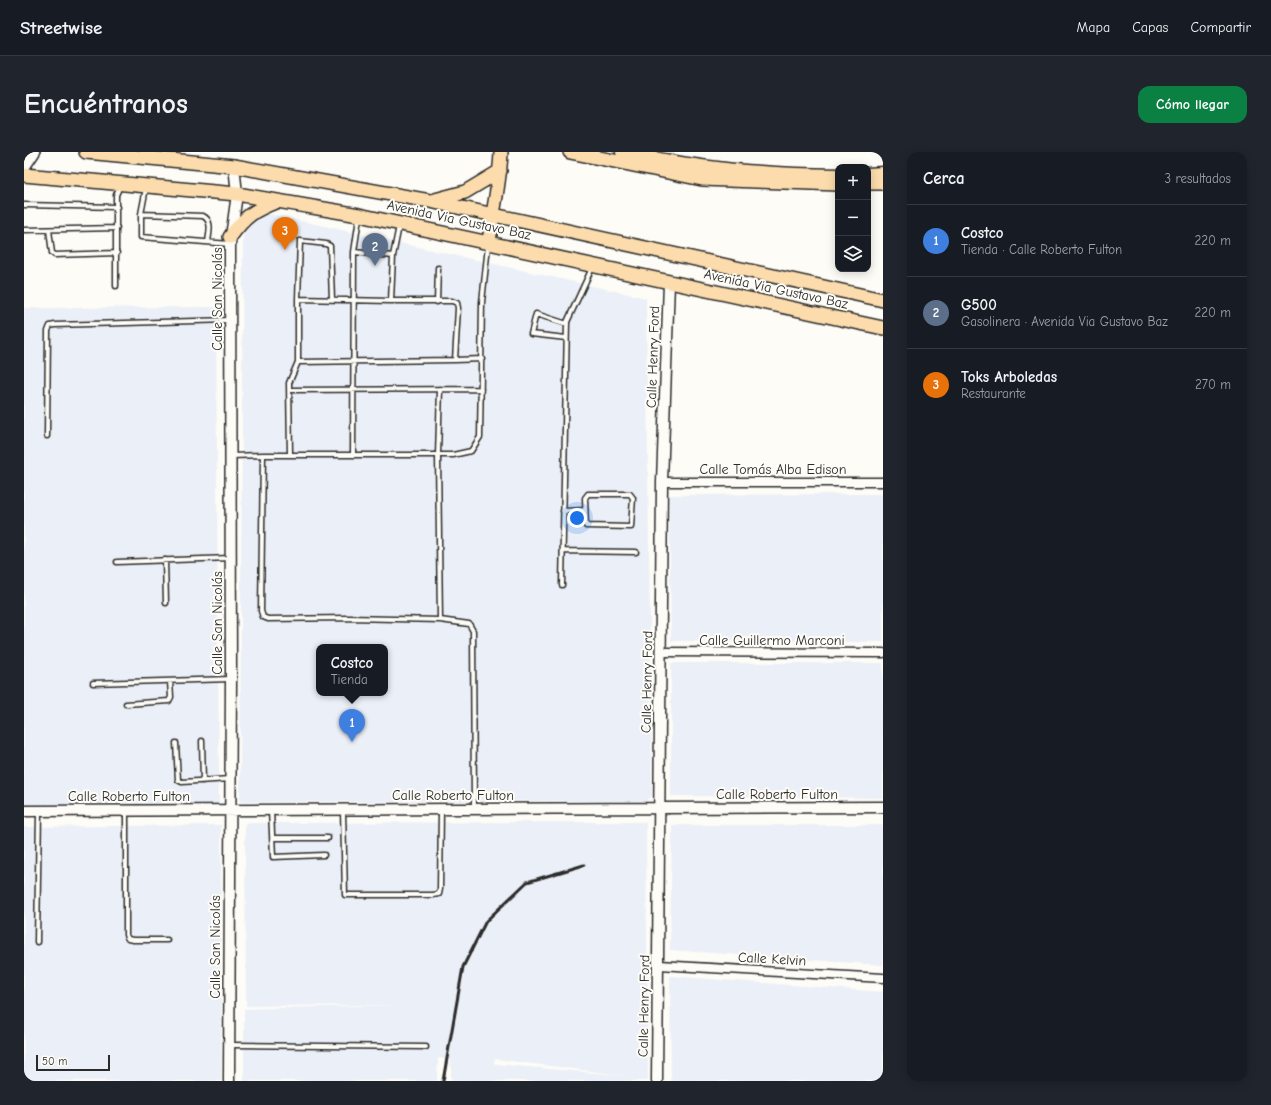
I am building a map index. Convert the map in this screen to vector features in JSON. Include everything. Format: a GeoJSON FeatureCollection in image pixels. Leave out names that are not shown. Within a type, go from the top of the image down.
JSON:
{"type":"FeatureCollection","features":[{"type":"Feature","properties":{"kind":"highway"},"geometry":{"type":"LineString","coordinates":[[623,152],[714,170],[769,175],[835,176]]}},
{"type":"Feature","properties":{"kind":"highway"},"geometry":{"type":"LineString","coordinates":[[871,175],[883,174]]}},
{"type":"Feature","properties":{"kind":"main road"},"geometry":{"type":"LineString","coordinates":[[24,166],[34,152]]}},
{"type":"Feature","properties":{"kind":"main road","name":"Avenida Via Gustavo Baz"},"geometry":{"type":"LineString","coordinates":[[86,152],[234,166],[430,201],[492,213],[883,300]]}},
{"type":"Feature","properties":{"kind":"main road"},"geometry":{"type":"LineString","coordinates":[[489,243],[492,213],[500,171],[501,152]]}},
{"type":"Feature","properties":{"kind":"main road"},"geometry":{"type":"LineString","coordinates":[[570,152],[702,180],[835,184]]}},
{"type":"Feature","properties":{"kind":"main road"},"geometry":{"type":"LineString","coordinates":[[430,201],[466,192],[500,171]]}},
{"type":"Feature","properties":{"kind":"main road","name":"Avenida Via Gustavo Baz"},"geometry":{"type":"LineString","coordinates":[[24,175],[237,194],[359,215],[883,328]]}},
{"type":"Feature","properties":{"kind":"main road"},"geometry":{"type":"LineString","coordinates":[[871,183],[883,183]]}},
{"type":"Feature","properties":{"kind":"main road"},"geometry":{"type":"LineString","coordinates":[[230,241],[242,220],[258,208],[279,201]]}},
{"type":"Feature","properties":{"kind":"street","name":"Calle San Nicolás"},"geometry":{"type":"LineString","coordinates":[[229,1081],[230,779],[232,679],[230,241],[237,194],[234,166]]}},
{"type":"Feature","properties":{"kind":"street","name":"Calle Henry Ford"},"geometry":{"type":"LineString","coordinates":[[657,1081],[662,482],[669,282]]}},
{"type":"Feature","properties":{"kind":"street","name":"Calle Tomás Alba Edison"},"geometry":{"type":"LineString","coordinates":[[662,482],[883,482]]}},
{"type":"Feature","properties":{"kind":"street","name":"Calle Guillermo Marconi"},"geometry":{"type":"LineString","coordinates":[[661,652],[883,653]]}},
{"type":"Feature","properties":{"kind":"street","name":"Calle Roberto Fulton"},"geometry":{"type":"LineString","coordinates":[[24,811],[883,807]]}},
{"type":"Feature","properties":{"kind":"street","name":"Calle Kelvin"},"geometry":{"type":"LineString","coordinates":[[659,965],[883,978]]}},
{"type":"Feature","properties":{"kind":"lane"},"geometry":{"type":"LineString","coordinates":[[116,286],[116,195],[122,184]]}},
{"type":"Feature","properties":{"kind":"lane"},"geometry":{"type":"LineString","coordinates":[[146,186],[141,214],[140,233],[141,237],[144,239],[208,242],[230,241]]}},
{"type":"Feature","properties":{"kind":"lane"},"geometry":{"type":"LineString","coordinates":[[24,205],[116,207]]}},
{"type":"Feature","properties":{"kind":"lane"},"geometry":{"type":"LineString","coordinates":[[141,214],[203,216],[208,218],[210,222],[208,242]]}},
{"type":"Feature","properties":{"kind":"lane"},"geometry":{"type":"LineString","coordinates":[[353,455],[354,252],[359,215]]}},
{"type":"Feature","properties":{"kind":"lane"},"geometry":{"type":"LineString","coordinates":[[391,301],[393,256],[400,224]]}},
{"type":"Feature","properties":{"kind":"lane"},"geometry":{"type":"LineString","coordinates":[[24,230],[117,228]]}},
{"type":"Feature","properties":{"kind":"lane"},"geometry":{"type":"LineString","coordinates":[[49,230],[50,248],[52,253],[55,255],[117,253]]}},
{"type":"Feature","properties":{"kind":"lane"},"geometry":{"type":"LineString","coordinates":[[290,455],[289,383],[298,362],[300,241],[304,240],[330,246],[332,300]]}},
{"type":"Feature","properties":{"kind":"lane"},"geometry":{"type":"LineString","coordinates":[[232,456],[453,455],[471,451],[480,437],[482,302],[489,243]]}},
{"type":"Feature","properties":{"kind":"lane"},"geometry":{"type":"LineString","coordinates":[[354,252],[393,256]]}},
{"type":"Feature","properties":{"kind":"lane"},"geometry":{"type":"LineString","coordinates":[[562,585],[567,324],[593,266]]}},
{"type":"Feature","properties":{"kind":"lane"},"geometry":{"type":"LineString","coordinates":[[437,302],[438,268]]}},
{"type":"Feature","properties":{"kind":"lane"},"geometry":{"type":"LineString","coordinates":[[298,299],[452,301],[457,304],[458,308],[455,360]]}},
{"type":"Feature","properties":{"kind":"lane"},"geometry":{"type":"LineString","coordinates":[[566,338],[532,334],[536,314],[567,324]]}},
{"type":"Feature","properties":{"kind":"lane"},"geometry":{"type":"LineString","coordinates":[[47,436],[48,331],[50,326],[231,320]]}},
{"type":"Feature","properties":{"kind":"lane"},"geometry":{"type":"LineString","coordinates":[[298,362],[482,359]]}},
{"type":"Feature","properties":{"kind":"lane"},"geometry":{"type":"LineString","coordinates":[[290,390],[481,388]]}},
{"type":"Feature","properties":{"kind":"lane"},"geometry":{"type":"LineString","coordinates":[[440,389],[438,455],[440,620]]}},
{"type":"Feature","properties":{"kind":"lane"},"geometry":{"type":"LineString","coordinates":[[263,455],[261,611],[263,617],[268,619],[349,618],[440,620],[468,624],[473,630],[474,809]]}},
{"type":"Feature","properties":{"kind":"lane"},"geometry":{"type":"LineString","coordinates":[[588,494],[630,494],[633,498],[633,523],[628,528],[586,526],[586,510],[586,495],[588,494]]}},
{"type":"Feature","properties":{"kind":"lane"},"geometry":{"type":"LineString","coordinates":[[563,511],[586,510]]}},
{"type":"Feature","properties":{"kind":"lane"},"geometry":{"type":"LineString","coordinates":[[563,551],[636,552]]}},
{"type":"Feature","properties":{"kind":"lane"},"geometry":{"type":"LineString","coordinates":[[117,562],[231,558]]}},
{"type":"Feature","properties":{"kind":"lane"},"geometry":{"type":"LineString","coordinates":[[165,560],[166,603]]}},
{"type":"Feature","properties":{"kind":"lane"},"geometry":{"type":"LineString","coordinates":[[93,683],[232,679]]}},
{"type":"Feature","properties":{"kind":"lane"},"geometry":{"type":"LineString","coordinates":[[126,704],[169,701],[171,698],[170,680]]}},
{"type":"Feature","properties":{"kind":"lane"},"geometry":{"type":"LineString","coordinates":[[202,741],[203,781]]}},
{"type":"Feature","properties":{"kind":"lane"},"geometry":{"type":"LineString","coordinates":[[176,743],[178,780],[182,782],[230,779]]}},
{"type":"Feature","properties":{"kind":"lane"},"geometry":{"type":"LineString","coordinates":[[343,810],[345,895],[433,895],[439,894],[440,889],[441,809]]}},
{"type":"Feature","properties":{"kind":"lane"},"geometry":{"type":"LineString","coordinates":[[126,810],[126,935],[128,939],[133,940],[167,940]]}},
{"type":"Feature","properties":{"kind":"lane"},"geometry":{"type":"LineString","coordinates":[[271,810],[271,854],[276,858],[324,855]]}},
{"type":"Feature","properties":{"kind":"lane"},"geometry":{"type":"LineString","coordinates":[[37,942],[39,811]]}},
{"type":"Feature","properties":{"kind":"lane"},"geometry":{"type":"LineString","coordinates":[[272,838],[328,838]]}},
{"type":"Feature","properties":{"kind":"lane"},"geometry":{"type":"LineString","coordinates":[[229,1045],[426,1047]]}},
{"type":"Feature","properties":{"kind":"shaded area"},"geometry":{"type":"Polygon","coordinates":[[[243,208],[646,298],[652,796],[645,801],[240,802],[243,208]]]}},
{"type":"Feature","properties":{"kind":"shaded area"},"geometry":{"type":"Polygon","coordinates":[[[216,307],[219,804],[24,805],[24,308],[216,307]]]}},
{"type":"Feature","properties":{"kind":"shaded area"},"geometry":{"type":"Polygon","coordinates":[[[883,494],[883,642],[671,641],[669,495],[883,494]]]}},
{"type":"Feature","properties":{"kind":"shaded area"},"geometry":{"type":"Polygon","coordinates":[[[671,663],[883,663],[883,798],[671,796],[671,663]]]}},
{"type":"Feature","properties":{"kind":"shaded area"},"geometry":{"type":"Polygon","coordinates":[[[646,822],[648,1081],[451,1081],[451,1060],[438,1058],[437,1081],[244,1081],[244,1009],[399,1005],[246,1006],[245,823],[646,822]],[[495,1059],[494,1064],[629,1076],[495,1059]]]}},
{"type":"Feature","properties":{"kind":"shaded area"},"geometry":{"type":"Polygon","coordinates":[[[221,825],[221,1081],[24,1081],[24,827],[221,825]]]}},
{"type":"Feature","properties":{"kind":"shaded area"},"geometry":{"type":"Polygon","coordinates":[[[672,825],[883,825],[883,965],[670,950],[672,825]]]}},
{"type":"Feature","properties":{"kind":"shaded area"},"geometry":{"type":"Polygon","coordinates":[[[670,976],[883,992],[883,1081],[671,1081],[670,976]]]}},
{"type":"Feature","properties":{"kind":"railway"},"geometry":{"type":"LineString","coordinates":[[443,1081],[463,967],[486,921],[527,882],[584,865]]}},
{"type":"Feature","properties":{"kind":"place","name":"Toks Arboledas"},"geometry":{"type":"Point","coordinates":[285,250]}},
{"type":"Feature","properties":{"kind":"place","name":"G500"},"geometry":{"type":"Point","coordinates":[375,266]}},
{"type":"Feature","properties":{"kind":"place","name":"Costco"},"geometry":{"type":"Point","coordinates":[352,742]}}]}
